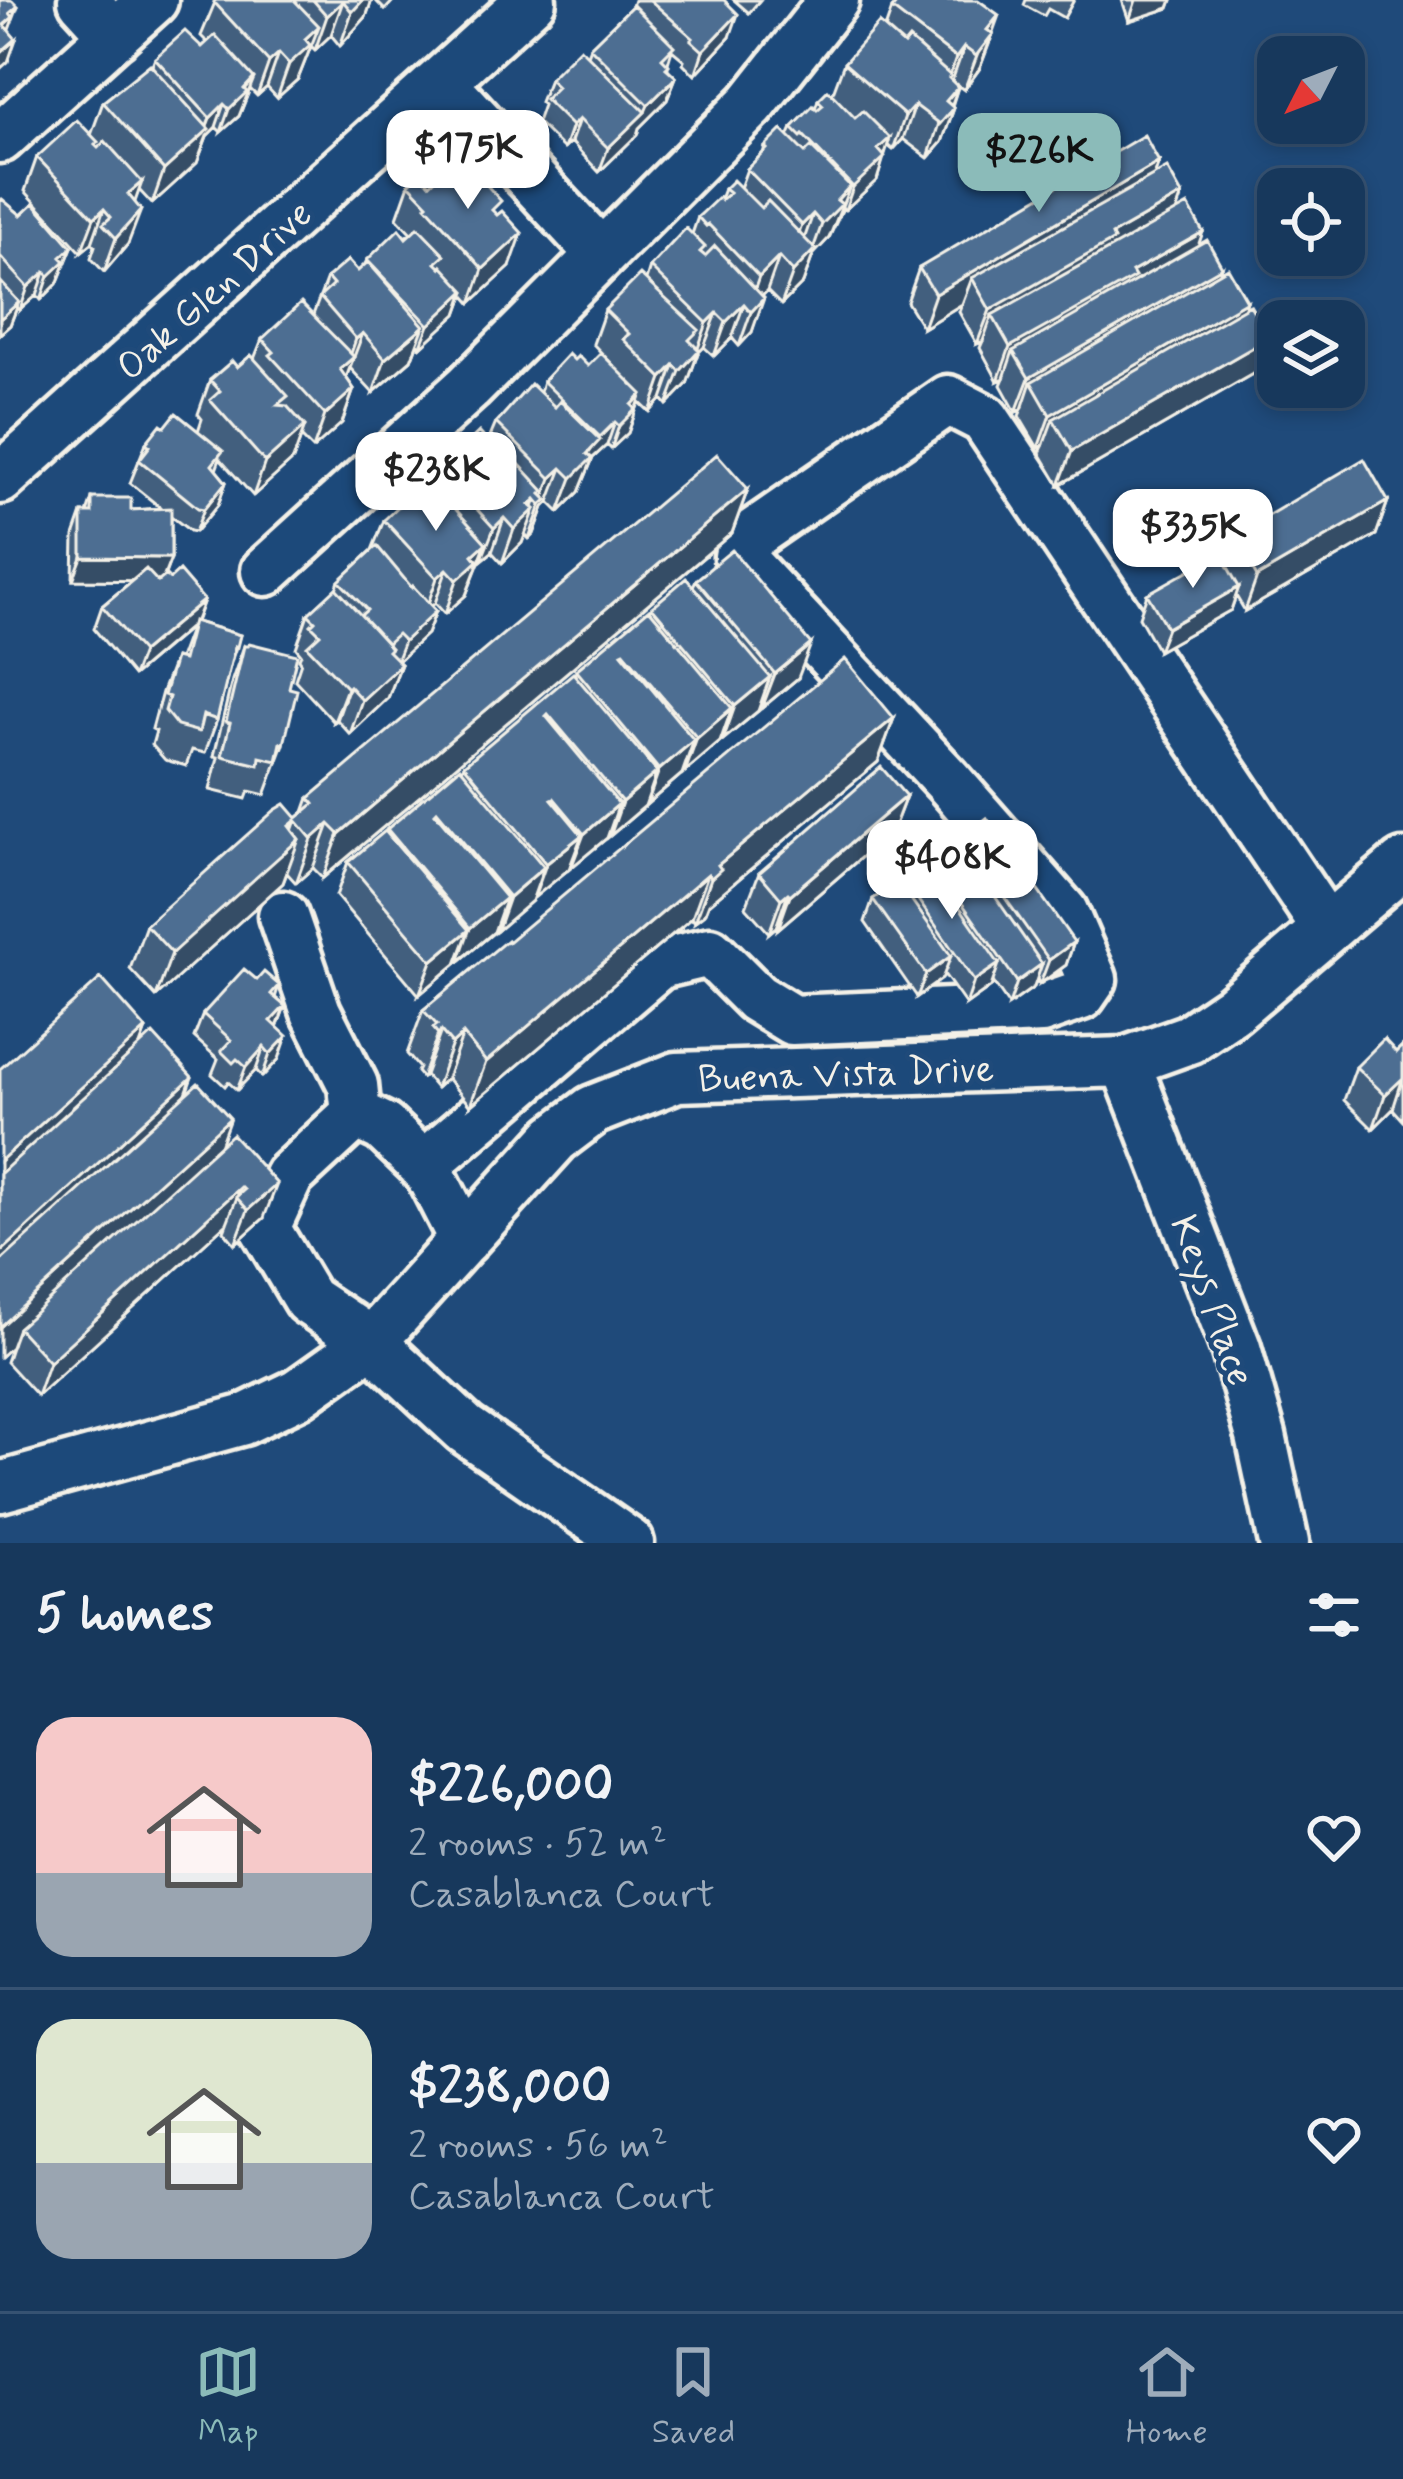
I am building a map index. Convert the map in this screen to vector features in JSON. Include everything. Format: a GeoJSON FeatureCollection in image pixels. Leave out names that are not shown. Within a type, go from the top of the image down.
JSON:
{"type":"FeatureCollection","features":[{"type":"Feature","properties":{"kind":"street"},"geometry":{"type":"LineString","coordinates":[[0,138],[99,17],[153,0]]}},
{"type":"Feature","properties":{"kind":"street","name":"Oak Glen Drive"},"geometry":{"type":"LineString","coordinates":[[2,474],[531,0]]}},
{"type":"Feature","properties":{"kind":"street"},"geometry":{"type":"LineString","coordinates":[[266,571],[469,387],[752,104],[834,0]]}},
{"type":"Feature","properties":{"kind":"street"},"geometry":{"type":"LineString","coordinates":[[442,83],[601,254]]}},
{"type":"Feature","properties":{"kind":"street"},"geometry":{"type":"LineString","coordinates":[[423,1166],[658,964],[710,952],[756,998],[792,1020],[1041,1010],[1081,995],[1092,979],[1063,912],[739,557],[742,542],[948,400],[985,419],[1327,929]]}},
{"type":"Feature","properties":{"kind":"street","name":"Buena Vista Drive"},"geometry":{"type":"LineString","coordinates":[[0,1487],[243,1420],[298,1394],[371,1342],[556,1138],[593,1110],[677,1077],[1125,1062],[1189,1039],[1217,1020],[1403,865]]}},
{"type":"Feature","properties":{"kind":"street"},"geometry":{"type":"LineString","coordinates":[[283,916],[316,1012],[353,1085],[356,1114]]}},
{"type":"Feature","properties":{"kind":"street","name":"Keys Place"},"geometry":{"type":"LineString","coordinates":[[1125,1062],[1236,1348],[1284,1543]]}},
{"type":"Feature","properties":{"kind":"street"},"geometry":{"type":"LineString","coordinates":[[356,1114],[383,1127],[423,1166],[464,1240]]}},
{"type":"Feature","properties":{"kind":"street"},"geometry":{"type":"LineString","coordinates":[[356,1114],[289,1176],[266,1228],[308,1300],[371,1342],[465,1430],[629,1543]]}},
{"type":"Feature","properties":{"kind":"building"},"geometry":{"type":"Polygon","coordinates":[[[0,0],[12,0],[18,6],[4,25],[16,39],[0,53],[0,0]]]}},
{"type":"Feature","properties":{"kind":"building"},"geometry":{"type":"Polygon","coordinates":[[[216,0],[294,0],[319,26],[305,39],[310,45],[289,64],[279,53],[269,62],[216,0]]]}},
{"type":"Feature","properties":{"kind":"building"},"geometry":{"type":"Polygon","coordinates":[[[313,0],[363,0],[352,12],[343,1],[327,16],[313,0]]]}},
{"type":"Feature","properties":{"kind":"building"},"geometry":{"type":"Polygon","coordinates":[[[650,0],[724,0],[738,14],[703,51],[650,0]]]}},
{"type":"Feature","properties":{"kind":"building"},"geometry":{"type":"Polygon","coordinates":[[[899,0],[978,0],[999,15],[987,30],[993,34],[976,56],[964,47],[956,58],[892,9],[899,0]]]}},
{"type":"Feature","properties":{"kind":"building"},"geometry":{"type":"Polygon","coordinates":[[[633,5],[674,46],[662,58],[676,77],[648,105],[590,47],[633,5]]]}},
{"type":"Feature","properties":{"kind":"building"},"geometry":{"type":"Polygon","coordinates":[[[879,23],[904,45],[909,39],[958,87],[946,101],[954,108],[940,124],[915,105],[905,116],[844,63],[879,23]]]}},
{"type":"Feature","properties":{"kind":"building"},"geometry":{"type":"Polygon","coordinates":[[[185,31],[202,47],[215,35],[254,78],[229,109],[224,104],[210,118],[155,58],[185,31]]]}},
{"type":"Feature","properties":{"kind":"building"},"geometry":{"type":"Polygon","coordinates":[[[580,48],[645,112],[608,148],[579,119],[572,126],[545,99],[557,87],[549,79],[580,48]]]}},
{"type":"Feature","properties":{"kind":"building"},"geometry":{"type":"Polygon","coordinates":[[[150,64],[209,129],[164,170],[103,102],[150,64]]]}},
{"type":"Feature","properties":{"kind":"building"},"geometry":{"type":"Polygon","coordinates":[[[828,90],[855,118],[863,111],[890,138],[878,149],[885,157],[853,187],[792,128],[813,106],[817,110],[823,105],[818,100],[828,90]]]}},
{"type":"Feature","properties":{"kind":"building"},"geometry":{"type":"Polygon","coordinates":[[[77,120],[98,142],[98,148],[105,141],[142,182],[128,194],[141,210],[116,238],[103,224],[111,217],[104,209],[94,218],[37,157],[77,120]]]}},
{"type":"Feature","properties":{"kind":"building"},"geometry":{"type":"Polygon","coordinates":[[[782,130],[805,153],[811,147],[850,186],[837,200],[842,204],[822,224],[813,214],[802,225],[747,169],[782,130]]]}},
{"type":"Feature","properties":{"kind":"building"},"geometry":{"type":"Polygon","coordinates":[[[1144,135],[1159,162],[935,294],[919,268],[1144,135]]]}},
{"type":"Feature","properties":{"kind":"building"},"geometry":{"type":"Polygon","coordinates":[[[466,162],[501,201],[492,210],[497,215],[502,211],[522,233],[483,269],[409,184],[420,173],[430,184],[447,168],[453,174],[466,162]]]}},
{"type":"Feature","properties":{"kind":"building"},"geometry":{"type":"Polygon","coordinates":[[[1167,168],[1182,195],[1112,235],[1114,240],[990,310],[972,278],[1167,168]]]}},
{"type":"Feature","properties":{"kind":"building"},"geometry":{"type":"Polygon","coordinates":[[[733,180],[761,208],[768,201],[815,249],[793,272],[779,257],[759,277],[698,217],[729,193],[724,189],[733,180]]]}},
{"type":"Feature","properties":{"kind":"building"},"geometry":{"type":"Polygon","coordinates":[[[2,199],[21,215],[34,203],[72,247],[49,276],[45,272],[28,287],[0,256],[2,199]]]}},
{"type":"Feature","properties":{"kind":"building"},"geometry":{"type":"Polygon","coordinates":[[[1188,205],[1203,232],[1132,272],[1135,277],[1010,347],[992,315],[1188,205]]]}},
{"type":"Feature","properties":{"kind":"building"},"geometry":{"type":"Polygon","coordinates":[[[418,227],[445,255],[436,263],[465,291],[429,325],[367,260],[399,229],[406,238],[418,227]]]}},
{"type":"Feature","properties":{"kind":"building"},"geometry":{"type":"Polygon","coordinates":[[[686,228],[705,247],[700,252],[705,256],[715,246],[764,298],[751,312],[744,304],[726,322],[717,313],[707,323],[650,267],[686,228]]]}},
{"type":"Feature","properties":{"kind":"building"},"geometry":{"type":"Polygon","coordinates":[[[1207,240],[1222,267],[1029,378],[1013,351],[1207,240]]]}},
{"type":"Feature","properties":{"kind":"building"},"geometry":{"type":"Polygon","coordinates":[[[348,260],[358,271],[368,262],[424,326],[385,359],[363,333],[356,339],[320,297],[333,285],[327,278],[348,260]]]}},
{"type":"Feature","properties":{"kind":"building"},"geometry":{"type":"Polygon","coordinates":[[[1228,268],[1247,301],[1050,415],[1031,382],[1228,268]]]}},
{"type":"Feature","properties":{"kind":"building"},"geometry":{"type":"Polygon","coordinates":[[[640,275],[699,330],[689,340],[699,350],[680,371],[674,365],[662,378],[623,339],[629,334],[605,310],[640,275]]]}},
{"type":"Feature","properties":{"kind":"building"},"geometry":{"type":"Polygon","coordinates":[[[0,281],[19,302],[0,319],[0,281]]]}},
{"type":"Feature","properties":{"kind":"building"},"geometry":{"type":"Polygon","coordinates":[[[301,303],[354,357],[340,369],[354,389],[325,415],[270,355],[274,352],[262,339],[301,303]]]}},
{"type":"Feature","properties":{"kind":"building"},"geometry":{"type":"Polygon","coordinates":[[[1250,305],[1257,317],[1257,345],[1072,451],[1053,419],[1250,305]]]}},
{"type":"Feature","properties":{"kind":"building"},"geometry":{"type":"Polygon","coordinates":[[[601,353],[642,394],[632,405],[636,409],[600,437],[543,381],[568,354],[588,366],[601,353]]]}},
{"type":"Feature","properties":{"kind":"building"},"geometry":{"type":"Polygon","coordinates":[[[251,355],[288,396],[277,405],[287,406],[305,426],[265,462],[210,400],[220,391],[210,380],[232,361],[237,367],[251,355]]]}},
{"type":"Feature","properties":{"kind":"building"},"geometry":{"type":"Polygon","coordinates":[[[531,384],[555,407],[560,401],[600,440],[587,454],[592,458],[572,478],[562,468],[551,478],[496,423],[531,384]]]}},
{"type":"Feature","properties":{"kind":"building"},"geometry":{"type":"Polygon","coordinates":[[[176,413],[223,451],[212,465],[226,482],[204,509],[139,460],[150,446],[146,443],[176,413]]]}},
{"type":"Feature","properties":{"kind":"building"},"geometry":{"type":"Polygon","coordinates":[[[479,432],[501,456],[507,451],[544,491],[541,494],[547,500],[541,505],[536,499],[530,505],[535,509],[514,529],[504,518],[494,528],[440,469],[479,432]]]}},
{"type":"Feature","properties":{"kind":"building"},"geometry":{"type":"Polygon","coordinates":[[[717,454],[748,489],[339,834],[329,824],[312,839],[296,820],[289,826],[299,839],[172,953],[146,925],[275,810],[285,804],[297,818],[314,804],[309,798],[717,454]]]}},
{"type":"Feature","properties":{"kind":"building"},"geometry":{"type":"Polygon","coordinates":[[[1364,459],[1388,501],[1257,577],[1233,536],[1364,459]]]}},
{"type":"Feature","properties":{"kind":"building"},"geometry":{"type":"Polygon","coordinates":[[[422,484],[444,508],[449,502],[486,543],[473,555],[478,561],[457,580],[447,569],[437,578],[384,520],[422,484]]]}},
{"type":"Feature","properties":{"kind":"building"},"geometry":{"type":"Polygon","coordinates":[[[92,498],[131,498],[131,510],[171,508],[171,558],[82,557],[82,513],[92,513],[92,498]]]}},
{"type":"Feature","properties":{"kind":"building"},"geometry":{"type":"Polygon","coordinates":[[[377,546],[436,611],[404,641],[397,634],[387,643],[361,615],[367,610],[339,581],[377,546]]]}},
{"type":"Feature","properties":{"kind":"building"},"geometry":{"type":"Polygon","coordinates":[[[732,550],[811,644],[775,674],[696,580],[732,550]]]}},
{"type":"Feature","properties":{"kind":"building"},"geometry":{"type":"Polygon","coordinates":[[[1220,553],[1239,587],[1167,628],[1147,594],[1220,553]]]}},
{"type":"Feature","properties":{"kind":"building"},"geometry":{"type":"Polygon","coordinates":[[[146,569],[158,582],[179,571],[204,600],[142,652],[102,606],[146,569]]]}},
{"type":"Feature","properties":{"kind":"building"},"geometry":{"type":"Polygon","coordinates":[[[686,578],[770,677],[735,706],[652,607],[686,578]]]}},
{"type":"Feature","properties":{"kind":"building"},"geometry":{"type":"Polygon","coordinates":[[[336,588],[401,664],[362,700],[307,646],[320,634],[308,614],[336,588]]]}},
{"type":"Feature","properties":{"kind":"building"},"geometry":{"type":"Polygon","coordinates":[[[649,609],[732,708],[697,738],[622,653],[694,740],[659,770],[576,670],[649,609]]]}},
{"type":"Feature","properties":{"kind":"building"},"geometry":{"type":"Polygon","coordinates":[[[193,621],[240,635],[217,720],[203,715],[199,732],[177,726],[165,711],[169,697],[164,695],[175,658],[183,660],[193,621]]]}},
{"type":"Feature","properties":{"kind":"building"},"geometry":{"type":"Polygon","coordinates":[[[249,643],[297,655],[289,688],[297,690],[284,744],[277,761],[260,757],[259,765],[222,756],[244,646],[249,643]]]}},
{"type":"Feature","properties":{"kind":"building"},"geometry":{"type":"Polygon","coordinates":[[[845,659],[894,718],[718,865],[721,869],[711,878],[708,874],[486,1062],[463,1034],[452,1044],[441,1031],[438,1034],[433,1028],[437,1025],[423,1010],[845,659]]]}},
{"type":"Feature","properties":{"kind":"building"},"geometry":{"type":"Polygon","coordinates":[[[573,673],[657,772],[622,802],[548,714],[619,804],[584,834],[552,799],[582,835],[546,864],[464,765],[573,673]]]}},
{"type":"Feature","properties":{"kind":"building"},"geometry":{"type":"Polygon","coordinates":[[[460,767],[544,867],[509,897],[437,811],[506,898],[470,928],[387,829],[460,767]]]}},
{"type":"Feature","properties":{"kind":"building"},"geometry":{"type":"Polygon","coordinates":[[[881,767],[906,796],[781,899],[759,873],[881,767]]]}},
{"type":"Feature","properties":{"kind":"building"},"geometry":{"type":"Polygon","coordinates":[[[987,818],[1074,942],[1049,960],[962,837],[987,818]]]}},
{"type":"Feature","properties":{"kind":"building"},"geometry":{"type":"Polygon","coordinates":[[[385,831],[469,930],[432,961],[348,862],[385,831]]]}},
{"type":"Feature","properties":{"kind":"building"},"geometry":{"type":"Polygon","coordinates":[[[955,839],[1042,964],[1017,982],[930,857],[955,839]]]}},
{"type":"Feature","properties":{"kind":"building"},"geometry":{"type":"Polygon","coordinates":[[[930,864],[999,964],[974,981],[905,881],[930,864]]]}},
{"type":"Feature","properties":{"kind":"building"},"geometry":{"type":"Polygon","coordinates":[[[898,881],[951,956],[926,974],[873,899],[898,881]]]}},
{"type":"Feature","properties":{"kind":"building"},"geometry":{"type":"Polygon","coordinates":[[[244,969],[257,980],[264,972],[279,985],[271,994],[285,1006],[271,1021],[287,1036],[270,1054],[264,1047],[246,1067],[237,1059],[233,1063],[221,1051],[231,1040],[203,1014],[244,969]]]}},
{"type":"Feature","properties":{"kind":"building"},"geometry":{"type":"Polygon","coordinates":[[[101,978],[146,1029],[0,1161],[0,1069],[101,978]]]}},
{"type":"Feature","properties":{"kind":"building"},"geometry":{"type":"Polygon","coordinates":[[[153,1034],[192,1077],[0,1253],[0,1174],[153,1034]]]}},
{"type":"Feature","properties":{"kind":"building"},"geometry":{"type":"Polygon","coordinates":[[[1384,1039],[1396,1052],[1403,1045],[1403,1078],[1385,1095],[1356,1067],[1384,1039]]]}},
{"type":"Feature","properties":{"kind":"building"},"geometry":{"type":"Polygon","coordinates":[[[198,1083],[230,1118],[0,1327],[0,1262],[198,1083]]]}},
{"type":"Feature","properties":{"kind":"building"},"geometry":{"type":"Polygon","coordinates":[[[232,1134],[277,1184],[248,1210],[236,1197],[244,1190],[241,1187],[49,1362],[18,1328],[232,1134]]]}}]}
